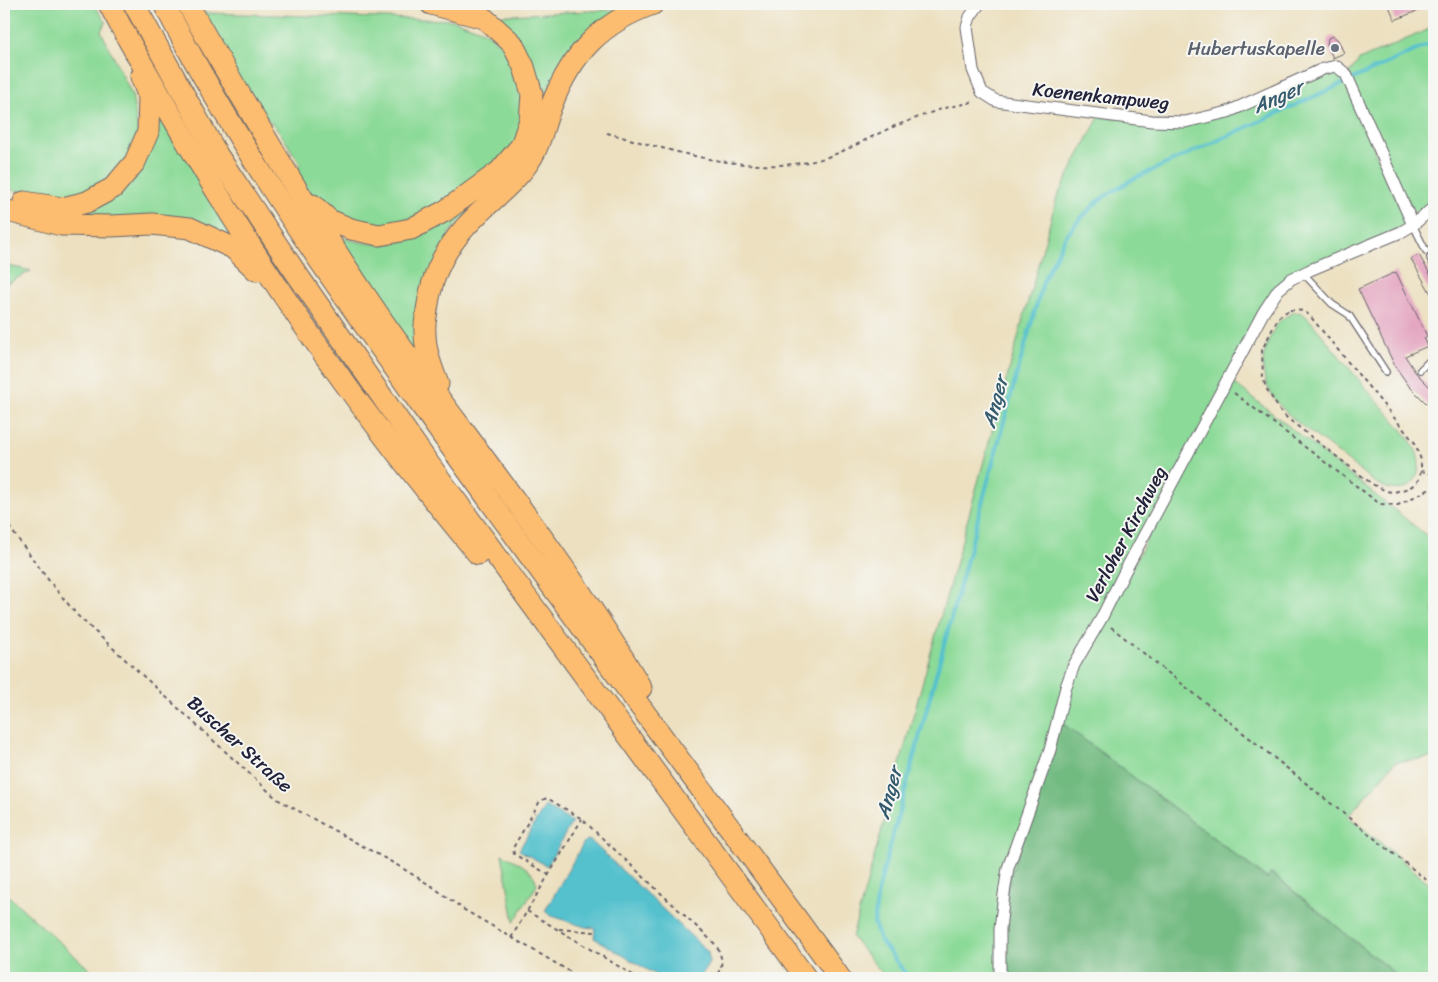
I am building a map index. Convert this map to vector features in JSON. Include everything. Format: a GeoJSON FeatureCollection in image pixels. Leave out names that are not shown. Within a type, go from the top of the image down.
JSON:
{"type":"FeatureCollection","features":[{"type":"Feature","properties":{"kind":"highway"},"geometry":{"type":"LineString","coordinates":[[110,4],[206,177],[284,298],[374,424],[452,523],[496,575],[559,643]]}},
{"type":"Feature","properties":{"kind":"highway"},"geometry":{"type":"LineString","coordinates":[[134,4],[218,156],[294,270],[426,460],[806,978]]}},
{"type":"Feature","properties":{"kind":"highway"},"geometry":{"type":"LineString","coordinates":[[164,4],[240,139],[317,258],[577,622],[840,978]]}},
{"type":"Feature","properties":{"kind":"highway"},"geometry":{"type":"LineString","coordinates":[[188,4],[275,154],[350,272],[387,327],[459,424],[616,645],[692,777]]}},
{"type":"Feature","properties":{"kind":"highway"},"geometry":{"type":"LineString","coordinates":[[275,154],[311,202],[329,220],[351,230],[379,235],[411,228],[446,211],[500,171],[522,146],[530,120],[532,94],[524,67],[512,43],[484,18],[431,4]]}},
{"type":"Feature","properties":{"kind":"highway"},"geometry":{"type":"LineString","coordinates":[[459,424],[438,385],[429,358],[424,332],[429,293],[437,267],[455,237],[520,173],[532,157],[543,133],[555,96],[567,71],[584,48],[606,27],[638,9],[654,4]]}},
{"type":"Feature","properties":{"kind":"highway"},"geometry":{"type":"LineString","coordinates":[[4,197],[37,205],[63,208],[87,202],[113,188],[135,162],[148,132],[149,97],[121,26]]}},
{"type":"Feature","properties":{"kind":"highway"},"geometry":{"type":"LineString","coordinates":[[4,210],[62,225],[111,226],[152,224],[190,228],[234,248],[284,298]]}},
{"type":"Feature","properties":{"kind":"street"},"geometry":{"type":"LineString","coordinates":[[979,4],[968,21],[967,35],[973,70],[985,95]]}},
{"type":"Feature","properties":{"kind":"street","name":"Koenenkampweg"},"geometry":{"type":"LineString","coordinates":[[985,95],[996,101],[1081,113],[1152,121],[1185,122],[1228,112],[1336,66],[1346,74],[1413,225]]}},
{"type":"Feature","properties":{"kind":"street","name":"Verloher Kirchweg"},"geometry":{"type":"LineString","coordinates":[[1000,978],[1000,929],[1008,868],[1050,750],[1068,680],[1074,665],[1101,620],[1125,571],[1263,313],[1278,290],[1291,279],[1402,232],[1434,207]]}},
{"type":"Feature","properties":{"kind":"lane"},"geometry":{"type":"LineString","coordinates":[[1413,225],[1426,251]]}},
{"type":"Feature","properties":{"kind":"lane"},"geometry":{"type":"LineString","coordinates":[[1430,258],[1434,267]]}},
{"type":"Feature","properties":{"kind":"lane"},"geometry":{"type":"LineString","coordinates":[[1303,273],[1332,304],[1349,315],[1386,372]]}},
{"type":"Feature","properties":{"kind":"lane"},"geometry":{"type":"LineString","coordinates":[[1420,370],[1434,356]]}},
{"type":"Feature","properties":{"kind":"path"},"geometry":{"type":"LineString","coordinates":[[607,133],[702,158],[747,164],[784,165],[808,162],[833,155],[907,122],[943,109],[971,103],[985,95]]}},
{"type":"Feature","properties":{"kind":"path"},"geometry":{"type":"LineString","coordinates":[[1290,310],[1297,310],[1304,311],[1310,316],[1415,443],[1421,460],[1421,471],[1415,484],[1409,488],[1394,492],[1379,488],[1295,424],[1279,409],[1266,388],[1263,378],[1262,350],[1273,326],[1284,313],[1290,310]]}},
{"type":"Feature","properties":{"kind":"path"},"geometry":{"type":"LineString","coordinates":[[1224,385],[1380,504],[1398,505],[1434,486]]}},
{"type":"Feature","properties":{"kind":"path"},"geometry":{"type":"LineString","coordinates":[[1421,471],[1434,474]]}},
{"type":"Feature","properties":{"kind":"path","name":"Buscher Straße"},"geometry":{"type":"LineString","coordinates":[[4,520],[78,616],[276,798],[433,887],[463,909],[581,978]]}},
{"type":"Feature","properties":{"kind":"path"},"geometry":{"type":"LineString","coordinates":[[1101,620],[1434,886]]}},
{"type":"Feature","properties":{"kind":"path"},"geometry":{"type":"LineString","coordinates":[[549,875],[514,854],[513,848],[540,801],[547,798],[582,819],[716,945],[721,955],[722,967],[714,978]]}},
{"type":"Feature","properties":{"kind":"path"},"geometry":{"type":"LineString","coordinates":[[511,938],[582,819]]}},
{"type":"Feature","properties":{"kind":"path"},"geometry":{"type":"LineString","coordinates":[[527,912],[638,978]]}},
{"type":"Feature","properties":{"kind":"path"},"geometry":{"type":"LineString","coordinates":[[556,929],[595,932]]}},
{"type":"Feature","properties":{"kind":"green space"},"geometry":{"type":"Polygon","coordinates":[[[4,4],[94,5],[106,22],[101,31],[132,95],[138,131],[126,162],[105,184],[78,195],[55,199],[4,188],[4,4]]]}},
{"type":"Feature","properties":{"kind":"green space"},"geometry":{"type":"Polygon","coordinates":[[[630,9],[605,22],[542,123],[487,16],[630,9]]]}},
{"type":"Feature","properties":{"kind":"green space"},"geometry":{"type":"Polygon","coordinates":[[[203,13],[454,20],[486,32],[510,53],[527,96],[516,144],[443,207],[378,229],[353,224],[314,199],[294,170],[301,165],[279,131],[253,103],[203,13]]]}},
{"type":"Feature","properties":{"kind":"green space"},"geometry":{"type":"Polygon","coordinates":[[[1434,27],[1434,205],[1418,215],[1406,204],[1349,74],[1359,60],[1434,27]]]}},
{"type":"Feature","properties":{"kind":"green space"},"geometry":{"type":"Polygon","coordinates":[[[1325,70],[1340,72],[1406,221],[1404,226],[1281,284],[1073,664],[998,978],[886,978],[852,937],[1057,197],[1099,117],[1187,123],[1325,70]]]}},
{"type":"Feature","properties":{"kind":"green space"},"geometry":{"type":"Polygon","coordinates":[[[158,109],[242,247],[63,213],[116,194],[158,109]]]}},
{"type":"Feature","properties":{"kind":"green space"},"geometry":{"type":"Polygon","coordinates":[[[486,193],[449,233],[419,361],[330,234],[373,244],[409,240],[436,228],[486,193]]]}},
{"type":"Feature","properties":{"kind":"green space"},"geometry":{"type":"Polygon","coordinates":[[[4,265],[31,271],[4,285],[4,265]]]}},
{"type":"Feature","properties":{"kind":"green space"},"geometry":{"type":"Polygon","coordinates":[[[1295,312],[1302,313],[1309,319],[1412,444],[1418,456],[1419,468],[1418,474],[1408,487],[1390,489],[1373,481],[1299,424],[1277,402],[1269,389],[1264,375],[1263,359],[1275,327],[1285,317],[1295,312]]]}},
{"type":"Feature","properties":{"kind":"green space"},"geometry":{"type":"Polygon","coordinates":[[[1229,379],[1431,539],[1434,537],[1434,757],[1395,762],[1348,816],[1434,887],[1434,978],[1400,978],[1272,873],[1268,879],[1058,720],[1067,688],[1097,630],[1103,628],[1109,620],[1108,615],[1229,379]]]}},
{"type":"Feature","properties":{"kind":"green space"},"geometry":{"type":"Polygon","coordinates":[[[1058,720],[1267,879],[1271,873],[1400,978],[1003,978],[1006,892],[1058,720]]]}},
{"type":"Feature","properties":{"kind":"green space"},"geometry":{"type":"Polygon","coordinates":[[[502,854],[528,870],[537,885],[514,922],[502,854]]]}},
{"type":"Feature","properties":{"kind":"green space"},"geometry":{"type":"Polygon","coordinates":[[[4,892],[99,978],[4,978],[4,892]]]}},
{"type":"Feature","properties":{"kind":"water"},"geometry":{"type":"Polygon","coordinates":[[[545,806],[572,822],[547,866],[519,850],[545,806]]]}},
{"type":"Feature","properties":{"kind":"water"},"geometry":{"type":"Polygon","coordinates":[[[588,840],[708,952],[709,963],[700,978],[661,978],[594,938],[595,928],[585,927],[549,915],[545,911],[584,842],[588,840]]]}},
{"type":"Feature","properties":{"kind":"building"},"geometry":{"type":"Polygon","coordinates":[[[1388,4],[1434,4],[1395,20],[1388,4]]]}},
{"type":"Feature","properties":{"kind":"building","name":"Hubertuskapelle"},"geometry":{"type":"Polygon","coordinates":[[[1333,36],[1338,40],[1344,53],[1333,58],[1327,45],[1328,38],[1333,36]]]}},
{"type":"Feature","properties":{"kind":"building"},"geometry":{"type":"Polygon","coordinates":[[[1419,255],[1434,281],[1434,299],[1411,259],[1419,255]]]}},
{"type":"Feature","properties":{"kind":"building"},"geometry":{"type":"Polygon","coordinates":[[[1396,272],[1427,336],[1424,338],[1428,346],[1405,356],[1416,373],[1434,391],[1434,411],[1409,386],[1395,366],[1358,289],[1396,272]]]}},
{"type":"Feature","properties":{"kind":"waterway","name":"Anger"},"geometry":{"type":"LineString","coordinates":[[909,978],[880,940],[874,923],[878,891],[1044,279],[1066,236],[1099,200],[1131,180],[1434,42]]}},
{"type":"Feature","properties":{"kind":"place","name":"Hubertuskapelle"},"geometry":{"type":"Point","coordinates":[1335,48]}}]}
